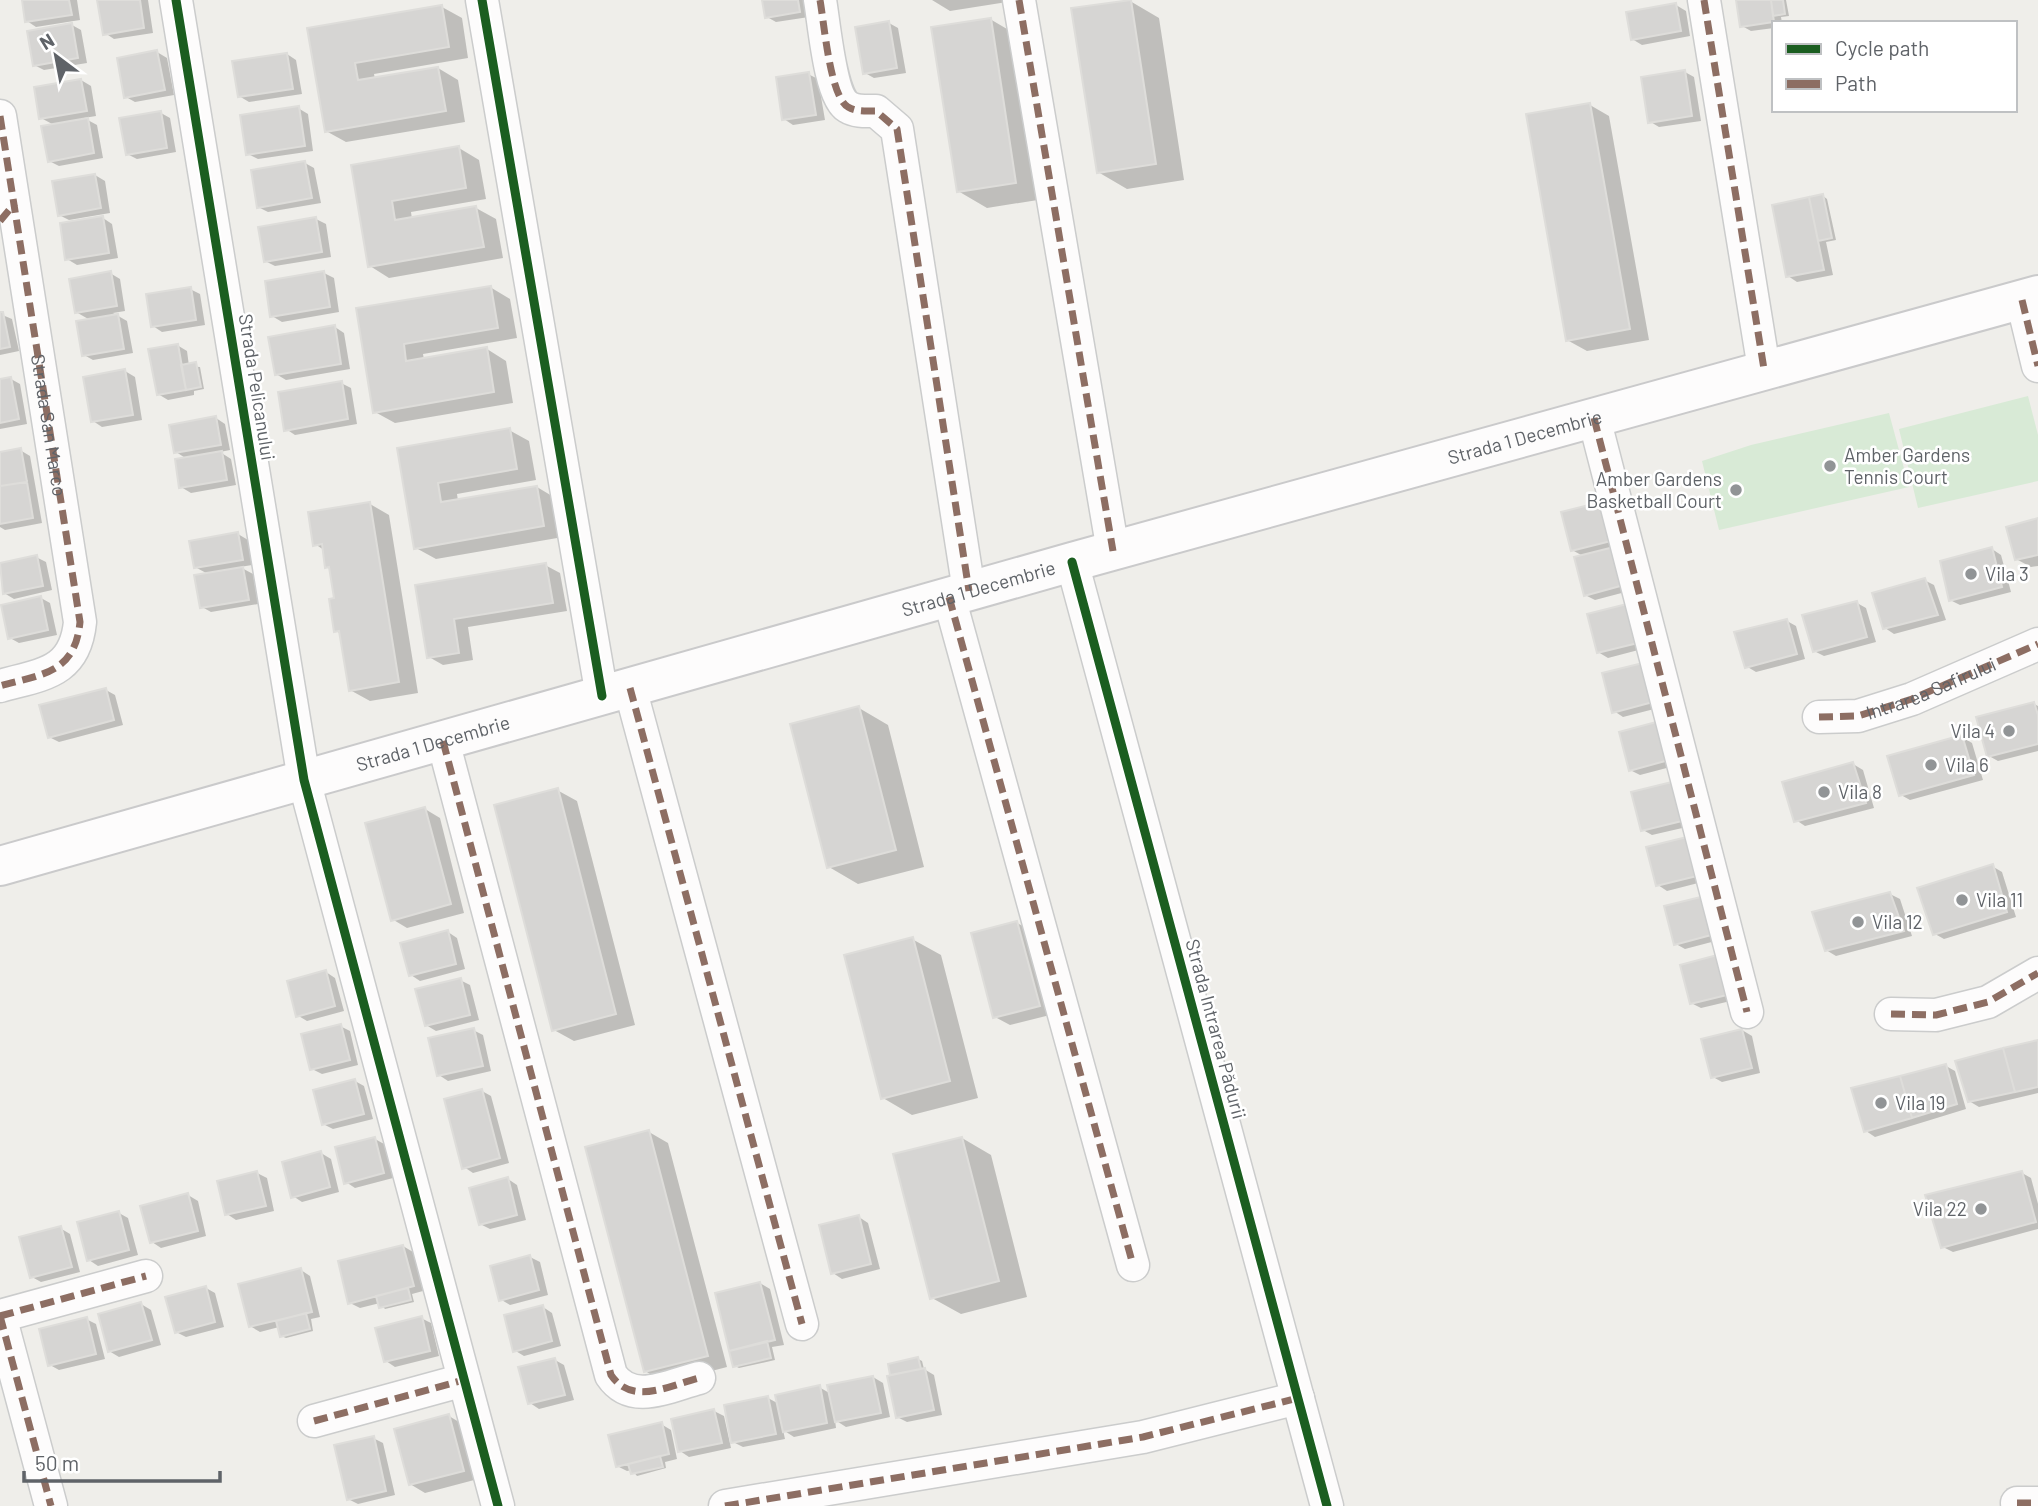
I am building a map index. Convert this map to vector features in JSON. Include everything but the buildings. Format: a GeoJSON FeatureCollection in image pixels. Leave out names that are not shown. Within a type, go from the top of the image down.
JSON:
{"type":"FeatureCollection","features":[{"type":"Feature","properties":{"kind":"main road","name":"Strada 1 Decembrie"},"geometry":{"type":"LineString","coordinates":[[0,866],[1072,562],[2030,297]]}},
{"type":"Feature","properties":{"kind":"street","name":"Strada Pelicanului"},"geometry":{"type":"LineString","coordinates":[[176,0],[304,780],[498,1506]]}},
{"type":"Feature","properties":{"kind":"street"},"geometry":{"type":"LineString","coordinates":[[482,0],[616,692],[802,1324]]}},
{"type":"Feature","properties":{"kind":"street"},"geometry":{"type":"LineString","coordinates":[[820,0],[836,90],[846,107],[859,111],[876,111],[897,129],[959,594],[1133,1265]]}},
{"type":"Feature","properties":{"kind":"street"},"geometry":{"type":"LineString","coordinates":[[1018,0],[1113,551]]}},
{"type":"Feature","properties":{"kind":"street"},"geometry":{"type":"LineString","coordinates":[[1704,0],[1764,369]]}},
{"type":"Feature","properties":{"kind":"street","name":"Strada San Marco"},"geometry":{"type":"LineString","coordinates":[[0,116],[7,212],[80,622],[78,644],[71,657],[54,669],[0,686]]}},
{"type":"Feature","properties":{"kind":"street"},"geometry":{"type":"LineString","coordinates":[[2030,297],[2038,366]]}},
{"type":"Feature","properties":{"kind":"street"},"geometry":{"type":"LineString","coordinates":[[1594,418],[1746,1013]]}},
{"type":"Feature","properties":{"kind":"street","name":"Strada Intrarea Pădurii"},"geometry":{"type":"LineString","coordinates":[[1072,562],[1326,1506]]}},
{"type":"Feature","properties":{"kind":"street","name":"Intrarea Safirului"},"geometry":{"type":"LineString","coordinates":[[1819,717],[1858,716],[1902,702],[2038,644]]}},
{"type":"Feature","properties":{"kind":"street"},"geometry":{"type":"LineString","coordinates":[[443,741],[611,1374],[619,1386],[629,1392],[642,1393],[699,1378]]}},
{"type":"Feature","properties":{"kind":"street"},"geometry":{"type":"LineString","coordinates":[[1891,1014],[1936,1015],[1989,1002],[2038,973]]}},
{"type":"Feature","properties":{"kind":"street"},"geometry":{"type":"LineString","coordinates":[[51,1506],[0,1316],[146,1276]]}},
{"type":"Feature","properties":{"kind":"street"},"geometry":{"type":"LineString","coordinates":[[314,1421],[464,1380]]}},
{"type":"Feature","properties":{"kind":"street"},"geometry":{"type":"LineString","coordinates":[[725,1506],[1143,1437],[1298,1398]]}},
{"type":"Feature","properties":{"kind":"green space"},"geometry":{"type":"Polygon","coordinates":[[[2028,396],[2038,435],[2038,481],[1918,508],[1899,429],[2028,396]]]}},
{"type":"Feature","properties":{"kind":"green space","name":"Amber Gardens Tennis Court"},"geometry":{"type":"Polygon","coordinates":[[[1889,413],[1909,487],[1719,530],[1702,461],[1751,445],[1889,413]]]}},
{"type":"Feature","properties":{"kind":"marked path"},"geometry":{"type":"LineString","coordinates":[[820,0],[832,75],[842,100],[854,110],[876,111],[897,129],[969,591]]}},
{"type":"Feature","properties":{"kind":"marked path"},"geometry":{"type":"LineString","coordinates":[[1019,0],[1113,551]]}},
{"type":"Feature","properties":{"kind":"marked path"},"geometry":{"type":"LineString","coordinates":[[1704,0],[1764,369]]}},
{"type":"Feature","properties":{"kind":"marked path"},"geometry":{"type":"LineString","coordinates":[[0,116],[80,622],[77,639],[64,661],[43,674],[0,686]]}},
{"type":"Feature","properties":{"kind":"marked path"},"geometry":{"type":"LineString","coordinates":[[0,221],[15,203]]}},
{"type":"Feature","properties":{"kind":"marked path"},"geometry":{"type":"LineString","coordinates":[[2022,300],[2038,366]]}},
{"type":"Feature","properties":{"kind":"marked path"},"geometry":{"type":"LineString","coordinates":[[1594,418],[1747,1012]]}},
{"type":"Feature","properties":{"kind":"marked path"},"geometry":{"type":"LineString","coordinates":[[949,597],[1133,1265]]}},
{"type":"Feature","properties":{"kind":"marked path"},"geometry":{"type":"LineString","coordinates":[[1819,717],[1858,716],[1912,699],[2038,644]]}},
{"type":"Feature","properties":{"kind":"marked path"},"geometry":{"type":"LineString","coordinates":[[630,688],[802,1324]]}},
{"type":"Feature","properties":{"kind":"marked path"},"geometry":{"type":"LineString","coordinates":[[443,741],[611,1375],[629,1390],[640,1392],[663,1389],[699,1378]]}},
{"type":"Feature","properties":{"kind":"marked path"},"geometry":{"type":"LineString","coordinates":[[1891,1014],[1936,1015],[1988,1002],[2038,973]]}},
{"type":"Feature","properties":{"kind":"marked path"},"geometry":{"type":"LineString","coordinates":[[0,1316],[146,1276]]}},
{"type":"Feature","properties":{"kind":"marked path"},"geometry":{"type":"LineString","coordinates":[[0,1316],[51,1506]]}},
{"type":"Feature","properties":{"kind":"marked path"},"geometry":{"type":"LineString","coordinates":[[314,1421],[464,1380]]}},
{"type":"Feature","properties":{"kind":"marked path"},"geometry":{"type":"LineString","coordinates":[[725,1506],[1143,1437],[1298,1398]]}},
{"type":"Feature","properties":{"kind":"marked path"},"geometry":{"type":"LineString","coordinates":[[2017,1503],[2038,1503]]}},
{"type":"Feature","properties":{"kind":"cycle path"},"geometry":{"type":"LineString","coordinates":[[176,0],[304,780],[498,1506]]}},
{"type":"Feature","properties":{"kind":"cycle path"},"geometry":{"type":"LineString","coordinates":[[482,0],[602,696]]}},
{"type":"Feature","properties":{"kind":"cycle path"},"geometry":{"type":"LineString","coordinates":[[1072,562],[1327,1506]]}},
{"type":"Feature","properties":{"kind":"place","name":"Amber Gardens Tennis Court"},"geometry":{"type":"Point","coordinates":[1830,466]}},
{"type":"Feature","properties":{"kind":"place","name":"Amber Gardens Basketball Court"},"geometry":{"type":"Point","coordinates":[1736,490]}},
{"type":"Feature","properties":{"kind":"place","name":"Vila 3"},"geometry":{"type":"Point","coordinates":[1971,574]}},
{"type":"Feature","properties":{"kind":"place","name":"Vila 4"},"geometry":{"type":"Point","coordinates":[2009,731]}},
{"type":"Feature","properties":{"kind":"place","name":"Vila 6"},"geometry":{"type":"Point","coordinates":[1931,765]}},
{"type":"Feature","properties":{"kind":"place","name":"Vila 8"},"geometry":{"type":"Point","coordinates":[1824,792]}},
{"type":"Feature","properties":{"kind":"place","name":"Vila 11"},"geometry":{"type":"Point","coordinates":[1962,900]}},
{"type":"Feature","properties":{"kind":"place","name":"Vila 12"},"geometry":{"type":"Point","coordinates":[1858,922]}},
{"type":"Feature","properties":{"kind":"place","name":"Vila 19"},"geometry":{"type":"Point","coordinates":[1881,1103]}},
{"type":"Feature","properties":{"kind":"place","name":"Vila 22"},"geometry":{"type":"Point","coordinates":[1981,1209]}}]}
